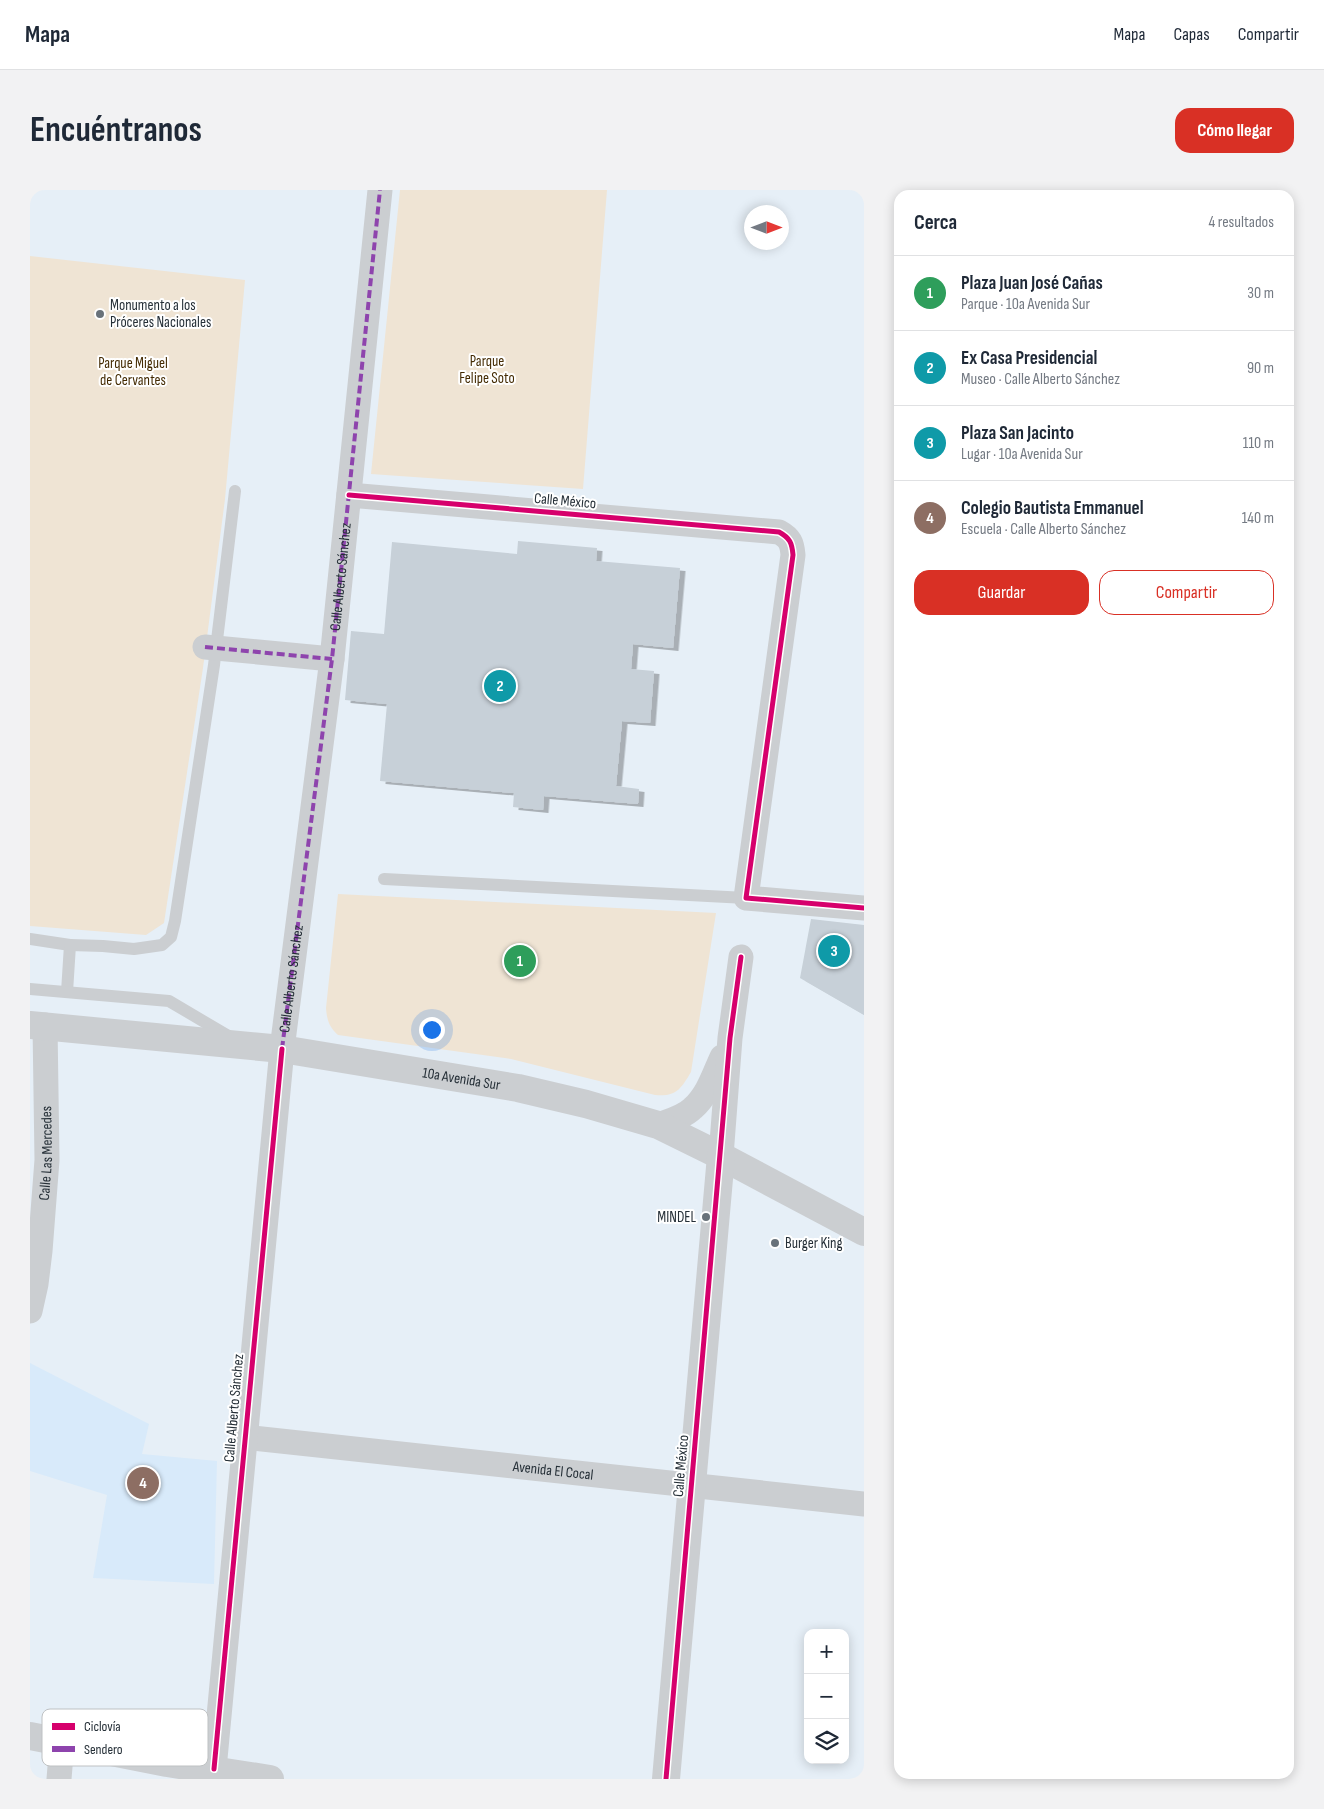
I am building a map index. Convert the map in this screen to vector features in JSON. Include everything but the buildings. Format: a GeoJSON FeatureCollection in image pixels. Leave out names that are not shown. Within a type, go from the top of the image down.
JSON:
{"type":"FeatureCollection","features":[{"type":"Feature","properties":{"kind":"main road","name":"10a Avenida Sur"},"geometry":{"type":"LineString","coordinates":[[37,1025],[282,1049],[518,1088],[586,1104],[658,1125],[721,1156],[864,1232]]}},
{"type":"Feature","properties":{"kind":"main road","name":"Calle México"},"geometry":{"type":"LineString","coordinates":[[666,1779],[721,1156]]}},
{"type":"Feature","properties":{"kind":"main road"},"geometry":{"type":"LineString","coordinates":[[149,1766],[167,1771],[214,1770],[270,1779]]}},
{"type":"Feature","properties":{"kind":"street","name":"Calle Alberto Sánchez"},"geometry":{"type":"LineString","coordinates":[[214,1770],[282,1049],[332,660],[380,190]]}},
{"type":"Feature","properties":{"kind":"street","name":"Calle México"},"geometry":{"type":"LineString","coordinates":[[349,495],[779,532],[788,537],[792,543],[793,555],[746,898]]}},
{"type":"Feature","properties":{"kind":"street"},"geometry":{"type":"LineString","coordinates":[[211,647],[332,660]]}},
{"type":"Feature","properties":{"kind":"street"},"geometry":{"type":"LineString","coordinates":[[746,898],[864,908]]}},
{"type":"Feature","properties":{"kind":"street"},"geometry":{"type":"LineString","coordinates":[[721,1156],[730,1038],[741,957]]}},
{"type":"Feature","properties":{"kind":"street","name":"Calle Las Mercedes"},"geometry":{"type":"LineString","coordinates":[[30,1312],[40,1250],[47,1160],[37,1025]]}},
{"type":"Feature","properties":{"kind":"street"},"geometry":{"type":"LineString","coordinates":[[658,1125],[693,1109],[708,1088],[730,1038]]}},
{"type":"Feature","properties":{"kind":"street","name":"Avenida El Cocal"},"geometry":{"type":"LineString","coordinates":[[244,1438],[864,1504]]}},
{"type":"Feature","properties":{"kind":"street"},"geometry":{"type":"LineString","coordinates":[[59,1779],[60,1766]]}},
{"type":"Feature","properties":{"kind":"lane"},"geometry":{"type":"LineString","coordinates":[[30,939],[70,945],[134,949],[162,945],[171,938],[175,921],[211,647],[235,491]]}},
{"type":"Feature","properties":{"kind":"lane"},"geometry":{"type":"LineString","coordinates":[[384,879],[746,898]]}},
{"type":"Feature","properties":{"kind":"lane"},"geometry":{"type":"LineString","coordinates":[[67,992],[70,945]]}},
{"type":"Feature","properties":{"kind":"lane"},"geometry":{"type":"LineString","coordinates":[[30,989],[169,1001],[243,1045]]}},
{"type":"Feature","properties":{"kind":"shaded area"},"geometry":{"type":"Polygon","coordinates":[[[30,1363],[149,1424],[142,1454],[217,1461],[214,1584],[93,1578],[107,1495],[30,1471],[30,1363]]]}},
{"type":"Feature","properties":{"kind":"green space","name":"Parque Felipe Soto"},"geometry":{"type":"Polygon","coordinates":[[[400,190],[607,190],[583,489],[371,474],[400,190]]]}},
{"type":"Feature","properties":{"kind":"green space","name":"Parque Miguel de Cervantes"},"geometry":{"type":"Polygon","coordinates":[[[30,256],[245,280],[225,499],[203,668],[164,923],[146,935],[30,926],[30,256]]]}},
{"type":"Feature","properties":{"kind":"green space"},"geometry":{"type":"Polygon","coordinates":[[[338,894],[716,913],[691,1072],[677,1091],[668,1095],[655,1095],[511,1059],[338,1035],[329,1023],[326,1008],[338,894]]]}},
{"type":"Feature","properties":{"kind":"marked path"},"geometry":{"type":"LineString","coordinates":[[282,1049],[332,659],[380,190]]}},
{"type":"Feature","properties":{"kind":"marked path"},"geometry":{"type":"LineString","coordinates":[[205,647],[332,659]]}},
{"type":"Feature","properties":{"kind":"cycle path"},"geometry":{"type":"LineString","coordinates":[[349,495],[779,532],[786,536],[791,544],[793,555],[746,898],[864,908]]}},
{"type":"Feature","properties":{"kind":"cycle path"},"geometry":{"type":"LineString","coordinates":[[666,1779],[730,1038],[741,957]]}},
{"type":"Feature","properties":{"kind":"cycle path"},"geometry":{"type":"LineString","coordinates":[[214,1769],[282,1049]]}},
{"type":"Feature","properties":{"kind":"place","name":"Monumento a los Próceres Nacionales"},"geometry":{"type":"Point","coordinates":[100,314]}},
{"type":"Feature","properties":{"kind":"place","name":"Ex Casa Presidencial"},"geometry":{"type":"Point","coordinates":[500,686]}},
{"type":"Feature","properties":{"kind":"place","name":"Plaza San Jacinto"},"geometry":{"type":"Point","coordinates":[834,951]}},
{"type":"Feature","properties":{"kind":"place","name":"Plaza Juan José Cañas"},"geometry":{"type":"Point","coordinates":[520,961]}},
{"type":"Feature","properties":{"kind":"place","name":"MINDEL"},"geometry":{"type":"Point","coordinates":[706,1217]}},
{"type":"Feature","properties":{"kind":"place","name":"Burger King"},"geometry":{"type":"Point","coordinates":[775,1243]}},
{"type":"Feature","properties":{"kind":"place","name":"Colegio Bautista Emmanuel"},"geometry":{"type":"Point","coordinates":[143,1483]}}]}
